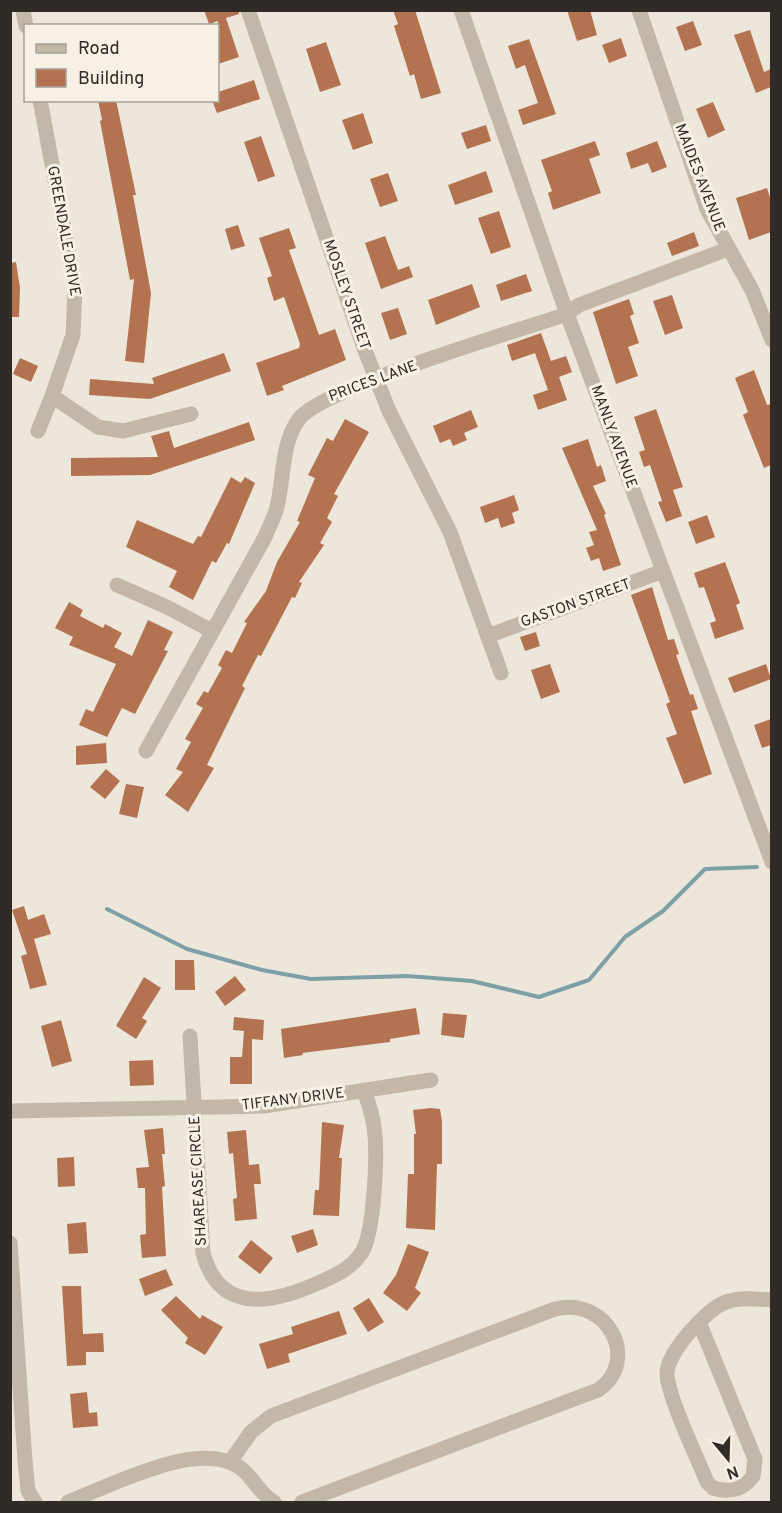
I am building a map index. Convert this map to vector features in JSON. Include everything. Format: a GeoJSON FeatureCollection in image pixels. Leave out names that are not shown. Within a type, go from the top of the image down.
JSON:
{"type":"FeatureCollection","features":[{"type":"Feature","properties":{"kind":"street","name":"MOSLEY STREET"},"geometry":{"type":"LineString","coordinates":[[248,10],[376,379],[450,532],[501,673]]}},
{"type":"Feature","properties":{"kind":"street","name":"MANLY AVENUE"},"geometry":{"type":"LineString","coordinates":[[461,10],[567,314],[771,862]]}},
{"type":"Feature","properties":{"kind":"street","name":"MAIDES AVENUE"},"geometry":{"type":"LineString","coordinates":[[639,10],[707,209],[752,290],[771,340]]}},
{"type":"Feature","properties":{"kind":"street","name":"GREENDALE DRIVE"},"geometry":{"type":"LineString","coordinates":[[38,431],[73,334],[75,287],[40,102]]}},
{"type":"Feature","properties":{"kind":"street","name":"PRICES LANE"},"geometry":{"type":"LineString","coordinates":[[146,751],[272,520],[287,449],[299,419],[322,401],[376,379],[567,314],[579,305],[728,249]]}},
{"type":"Feature","properties":{"kind":"street"},"geometry":{"type":"LineString","coordinates":[[52,396],[98,427],[123,431],[191,414]]}},
{"type":"Feature","properties":{"kind":"street","name":"GASTON STREET"},"geometry":{"type":"LineString","coordinates":[[488,636],[663,571]]}},
{"type":"Feature","properties":{"kind":"street"},"geometry":{"type":"LineString","coordinates":[[117,585],[167,607],[212,631]]}},
{"type":"Feature","properties":{"kind":"street","name":"SHAREASE CIRCLE"},"geometry":{"type":"LineString","coordinates":[[190,1036],[203,1252],[206,1264],[216,1281],[246,1300],[265,1300],[301,1290],[338,1274],[356,1261],[366,1246],[370,1229],[375,1148],[373,1122],[364,1090]]}},
{"type":"Feature","properties":{"kind":"street","name":"TIFFANY DRIVE"},"geometry":{"type":"LineString","coordinates":[[10,1111],[264,1106],[431,1080]]}},
{"type":"Feature","properties":{"kind":"street"},"geometry":{"type":"LineString","coordinates":[[10,1243],[15,1381],[28,1491],[35,1503]]}},
{"type":"Feature","properties":{"kind":"street"},"geometry":{"type":"LineString","coordinates":[[699,1322],[755,1459],[753,1476],[741,1488],[733,1491],[713,1488],[706,1482],[667,1375],[672,1357],[699,1322],[711,1310],[728,1301],[771,1300]]}},
{"type":"Feature","properties":{"kind":"street"},"geometry":{"type":"LineString","coordinates":[[230,1462],[251,1432],[271,1416],[555,1309],[571,1306],[589,1310],[597,1314],[610,1331],[618,1363],[612,1379],[598,1389],[302,1503]]}},
{"type":"Feature","properties":{"kind":"street"},"geometry":{"type":"LineString","coordinates":[[68,1503],[186,1458],[217,1458],[230,1462],[245,1472],[274,1503]]}},
{"type":"Feature","properties":{"kind":"building"},"geometry":{"type":"Polygon","coordinates":[[[204,10],[239,10],[239,14],[226,18],[239,57],[219,64],[219,24],[218,21],[209,24],[204,10]]]}},
{"type":"Feature","properties":{"kind":"building"},"geometry":{"type":"Polygon","coordinates":[[[393,10],[415,10],[441,93],[421,99],[414,74],[410,76],[394,26],[398,24],[393,10]]]}},
{"type":"Feature","properties":{"kind":"building"},"geometry":{"type":"Polygon","coordinates":[[[567,10],[590,10],[597,35],[577,41],[567,10]]]}},
{"type":"Feature","properties":{"kind":"building"},"geometry":{"type":"Polygon","coordinates":[[[693,21],[702,45],[685,51],[676,27],[693,21]]]}},
{"type":"Feature","properties":{"kind":"building"},"geometry":{"type":"Polygon","coordinates":[[[750,30],[764,72],[771,69],[771,87],[756,93],[734,35],[750,30]]]}},
{"type":"Feature","properties":{"kind":"building"},"geometry":{"type":"Polygon","coordinates":[[[621,38],[627,56],[609,63],[602,45],[621,38]]]}},
{"type":"Feature","properties":{"kind":"building"},"geometry":{"type":"Polygon","coordinates":[[[529,39],[556,114],[523,125],[518,110],[538,103],[525,65],[516,69],[508,46],[529,39]]]}},
{"type":"Feature","properties":{"kind":"building"},"geometry":{"type":"Polygon","coordinates":[[[326,42],[341,85],[320,92],[306,49],[326,42]]]}},
{"type":"Feature","properties":{"kind":"building"},"geometry":{"type":"Polygon","coordinates":[[[254,80],[260,99],[217,113],[213,102],[219,102],[219,92],[254,80]]]}},
{"type":"Feature","properties":{"kind":"building"},"geometry":{"type":"Polygon","coordinates":[[[98,102],[116,102],[136,195],[133,195],[151,293],[144,363],[125,361],[134,279],[130,280],[100,121],[102,120],[98,102]]]}},
{"type":"Feature","properties":{"kind":"building"},"geometry":{"type":"Polygon","coordinates":[[[713,102],[725,130],[708,138],[696,109],[713,102]]]}},
{"type":"Feature","properties":{"kind":"building"},"geometry":{"type":"Polygon","coordinates":[[[363,113],[373,143],[353,150],[342,120],[363,113]]]}},
{"type":"Feature","properties":{"kind":"building"},"geometry":{"type":"Polygon","coordinates":[[[486,125],[491,141],[467,149],[461,133],[486,125]]]}},
{"type":"Feature","properties":{"kind":"building"},"geometry":{"type":"Polygon","coordinates":[[[261,136],[275,176],[258,182],[244,142],[261,136]]]}},
{"type":"Feature","properties":{"kind":"building"},"geometry":{"type":"Polygon","coordinates":[[[595,141],[600,155],[589,159],[601,193],[553,210],[548,193],[552,191],[541,160],[595,141]]]}},
{"type":"Feature","properties":{"kind":"building"},"geometry":{"type":"Polygon","coordinates":[[[657,141],[667,167],[652,173],[648,163],[631,169],[626,153],[657,141]]]}},
{"type":"Feature","properties":{"kind":"building"},"geometry":{"type":"Polygon","coordinates":[[[486,171],[493,192],[455,205],[448,185],[486,171]]]}},
{"type":"Feature","properties":{"kind":"building"},"geometry":{"type":"Polygon","coordinates":[[[388,173],[398,201],[380,207],[370,179],[388,173]]]}},
{"type":"Feature","properties":{"kind":"building"},"geometry":{"type":"Polygon","coordinates":[[[767,188],[771,201],[771,232],[749,240],[736,198],[767,188]]]}},
{"type":"Feature","properties":{"kind":"building"},"geometry":{"type":"Polygon","coordinates":[[[499,211],[511,247],[491,254],[478,218],[499,211]]]}},
{"type":"Feature","properties":{"kind":"building"},"geometry":{"type":"Polygon","coordinates":[[[238,225],[245,246],[231,250],[225,229],[238,225]]]}},
{"type":"Feature","properties":{"kind":"building"},"geometry":{"type":"Polygon","coordinates":[[[289,228],[296,248],[289,250],[319,335],[335,329],[346,360],[282,386],[284,390],[267,396],[256,363],[299,348],[300,344],[284,297],[274,301],[267,278],[272,276],[259,238],[289,228]]]}},
{"type":"Feature","properties":{"kind":"building"},"geometry":{"type":"Polygon","coordinates":[[[694,232],[699,246],[672,256],[667,243],[694,232]]]}},
{"type":"Feature","properties":{"kind":"building"},"geometry":{"type":"Polygon","coordinates":[[[385,236],[398,270],[409,266],[413,277],[381,289],[365,243],[385,236]]]}},
{"type":"Feature","properties":{"kind":"building"},"geometry":{"type":"Polygon","coordinates":[[[16,262],[20,288],[19,317],[10,317],[10,263],[16,262]]]}},
{"type":"Feature","properties":{"kind":"building"},"geometry":{"type":"Polygon","coordinates":[[[526,274],[532,291],[501,301],[496,285],[526,274]]]}},
{"type":"Feature","properties":{"kind":"building"},"geometry":{"type":"Polygon","coordinates":[[[472,284],[480,307],[436,325],[428,300],[472,284]]]}},
{"type":"Feature","properties":{"kind":"building"},"geometry":{"type":"Polygon","coordinates":[[[672,295],[683,328],[665,335],[653,301],[672,295]]]}},
{"type":"Feature","properties":{"kind":"building"},"geometry":{"type":"Polygon","coordinates":[[[629,299],[634,314],[630,316],[639,343],[628,347],[638,376],[616,384],[593,312],[629,299]]]}},
{"type":"Feature","properties":{"kind":"building"},"geometry":{"type":"Polygon","coordinates":[[[398,308],[407,334],[390,340],[381,313],[398,308]]]}},
{"type":"Feature","properties":{"kind":"building"},"geometry":{"type":"Polygon","coordinates":[[[541,333],[551,361],[566,356],[572,372],[559,377],[567,400],[538,410],[533,395],[548,390],[535,353],[512,361],[507,345],[541,333]]]}},
{"type":"Feature","properties":{"kind":"building"},"geometry":{"type":"Polygon","coordinates":[[[224,353],[231,371],[150,399],[89,395],[90,379],[154,384],[152,378],[224,353]]]}},
{"type":"Feature","properties":{"kind":"building"},"geometry":{"type":"Polygon","coordinates":[[[20,358],[38,366],[31,382],[13,374],[20,358]]]}},
{"type":"Feature","properties":{"kind":"building"},"geometry":{"type":"Polygon","coordinates":[[[754,370],[767,405],[771,404],[771,465],[764,468],[743,415],[748,412],[735,378],[754,370]]]}},
{"type":"Feature","properties":{"kind":"building"},"geometry":{"type":"Polygon","coordinates":[[[656,409],[683,487],[673,490],[682,516],[666,522],[658,502],[662,501],[650,465],[644,467],[639,452],[645,450],[634,417],[656,409]]]}},
{"type":"Feature","properties":{"kind":"building"},"geometry":{"type":"Polygon","coordinates":[[[471,410],[478,427],[464,433],[467,440],[453,446],[450,439],[440,443],[433,426],[471,410]]]}},
{"type":"Feature","properties":{"kind":"building"},"geometry":{"type":"Polygon","coordinates":[[[345,419],[369,432],[334,494],[338,496],[327,518],[332,522],[320,543],[324,545],[299,582],[302,583],[295,598],[292,597],[261,656],[258,655],[242,686],[245,688],[207,765],[214,768],[188,812],[165,795],[183,772],[176,769],[191,742],[185,739],[203,708],[196,704],[204,691],[208,693],[222,668],[218,665],[226,650],[232,653],[247,623],[244,622],[266,591],[277,562],[300,522],[297,521],[315,478],[308,475],[327,438],[333,441],[345,419]]]}},
{"type":"Feature","properties":{"kind":"building"},"geometry":{"type":"Polygon","coordinates":[[[249,422],[255,440],[150,475],[71,476],[71,458],[158,457],[151,436],[169,431],[174,448],[249,422]]]}},
{"type":"Feature","properties":{"kind":"building"},"geometry":{"type":"Polygon","coordinates":[[[588,439],[597,467],[601,465],[606,481],[593,486],[606,514],[604,515],[621,565],[603,571],[599,558],[591,561],[586,548],[594,545],[589,532],[597,530],[562,448],[588,439]]]}},
{"type":"Feature","properties":{"kind":"building"},"geometry":{"type":"Polygon","coordinates":[[[231,477],[241,483],[245,477],[255,483],[229,544],[227,543],[216,563],[212,561],[193,600],[169,587],[177,571],[126,547],[137,520],[193,544],[198,536],[201,537],[231,477]]]}},
{"type":"Feature","properties":{"kind":"building"},"geometry":{"type":"Polygon","coordinates":[[[514,495],[519,510],[512,513],[515,523],[501,528],[498,518],[485,523],[480,507],[514,495]]]}},
{"type":"Feature","properties":{"kind":"building"},"geometry":{"type":"Polygon","coordinates":[[[707,515],[715,537],[696,544],[688,522],[707,515]]]}},
{"type":"Feature","properties":{"kind":"building"},"geometry":{"type":"Polygon","coordinates":[[[725,562],[740,603],[736,605],[744,629],[715,639],[710,623],[716,621],[704,587],[699,588],[694,573],[725,562]]]}},
{"type":"Feature","properties":{"kind":"building"},"geometry":{"type":"Polygon","coordinates":[[[652,587],[668,640],[674,639],[679,654],[676,655],[690,695],[693,694],[698,709],[691,711],[712,774],[684,784],[666,738],[677,734],[666,704],[670,702],[631,595],[652,587]]]}},
{"type":"Feature","properties":{"kind":"building"},"geometry":{"type":"Polygon","coordinates":[[[69,602],[83,610],[80,616],[103,628],[105,624],[122,633],[114,647],[132,656],[148,620],[173,632],[164,650],[168,651],[135,714],[122,708],[107,737],[79,725],[86,709],[93,712],[116,664],[69,645],[73,637],[55,628],[69,602]]]}},
{"type":"Feature","properties":{"kind":"building"},"geometry":{"type":"Polygon","coordinates":[[[536,632],[540,646],[525,651],[520,637],[536,632]]]}},
{"type":"Feature","properties":{"kind":"building"},"geometry":{"type":"Polygon","coordinates":[[[550,664],[560,692],[541,699],[531,670],[550,664]]]}},
{"type":"Feature","properties":{"kind":"building"},"geometry":{"type":"Polygon","coordinates":[[[766,664],[771,679],[734,693],[728,678],[766,664]]]}},
{"type":"Feature","properties":{"kind":"building"},"geometry":{"type":"Polygon","coordinates":[[[771,719],[771,745],[762,748],[754,725],[771,719]]]}},
{"type":"Feature","properties":{"kind":"building"},"geometry":{"type":"Polygon","coordinates":[[[106,743],[107,763],[76,765],[76,746],[106,743]]]}},
{"type":"Feature","properties":{"kind":"building"},"geometry":{"type":"Polygon","coordinates":[[[106,769],[120,781],[105,799],[90,787],[106,769]]]}},
{"type":"Feature","properties":{"kind":"building"},"geometry":{"type":"Polygon","coordinates":[[[126,784],[144,787],[137,818],[119,814],[126,784]]]}},
{"type":"Feature","properties":{"kind":"building"},"geometry":{"type":"Polygon","coordinates":[[[24,906],[28,920],[44,914],[51,934],[34,939],[47,985],[30,989],[21,956],[27,954],[12,910],[24,906]]]}},
{"type":"Feature","properties":{"kind":"building"},"geometry":{"type":"Polygon","coordinates":[[[175,960],[194,960],[195,990],[175,990],[175,960]]]}},
{"type":"Feature","properties":{"kind":"building"},"geometry":{"type":"Polygon","coordinates":[[[235,976],[246,990],[225,1006],[215,992],[235,976]]]}},
{"type":"Feature","properties":{"kind":"building"},"geometry":{"type":"Polygon","coordinates":[[[144,977],[161,988],[142,1018],[147,1021],[136,1039],[116,1026],[144,977]]]}},
{"type":"Feature","properties":{"kind":"building"},"geometry":{"type":"Polygon","coordinates":[[[416,1008],[420,1034],[390,1039],[390,1042],[302,1053],[303,1055],[284,1058],[281,1029],[416,1008]]]}},
{"type":"Feature","properties":{"kind":"building"},"geometry":{"type":"Polygon","coordinates":[[[443,1013],[467,1015],[464,1038],[441,1035],[443,1013]]]}},
{"type":"Feature","properties":{"kind":"building"},"geometry":{"type":"Polygon","coordinates":[[[234,1017],[264,1020],[263,1040],[252,1039],[252,1084],[230,1084],[230,1057],[242,1057],[244,1031],[233,1030],[234,1017]]]}},
{"type":"Feature","properties":{"kind":"building"},"geometry":{"type":"Polygon","coordinates":[[[61,1020],[72,1061],[52,1067],[41,1026],[61,1020]]]}},
{"type":"Feature","properties":{"kind":"building"},"geometry":{"type":"Polygon","coordinates":[[[153,1060],[154,1085],[130,1086],[129,1061],[153,1060]]]}},
{"type":"Feature","properties":{"kind":"building"},"geometry":{"type":"Polygon","coordinates":[[[440,1109],[442,1121],[442,1164],[437,1164],[435,1230],[406,1228],[408,1174],[414,1174],[414,1134],[416,1134],[413,1110],[440,1109]]]}},
{"type":"Feature","properties":{"kind":"building"},"geometry":{"type":"Polygon","coordinates":[[[322,1122],[344,1125],[339,1158],[342,1158],[339,1216],[313,1215],[315,1190],[319,1190],[322,1122]]]}},
{"type":"Feature","properties":{"kind":"building"},"geometry":{"type":"Polygon","coordinates":[[[163,1128],[165,1154],[162,1154],[165,1186],[162,1187],[166,1256],[142,1258],[140,1235],[146,1234],[145,1188],[138,1188],[136,1168],[149,1167],[144,1130],[163,1128]]]}},
{"type":"Feature","properties":{"kind":"building"},"geometry":{"type":"Polygon","coordinates":[[[246,1130],[249,1165],[259,1164],[261,1184],[254,1184],[257,1219],[235,1221],[233,1199],[237,1198],[233,1153],[229,1154],[227,1132],[246,1130]]]}},
{"type":"Feature","properties":{"kind":"building"},"geometry":{"type":"Polygon","coordinates":[[[74,1157],[75,1186],[58,1187],[57,1158],[74,1157]]]}},
{"type":"Feature","properties":{"kind":"building"},"geometry":{"type":"Polygon","coordinates":[[[86,1222],[88,1253],[69,1254],[67,1224],[86,1222]]]}},
{"type":"Feature","properties":{"kind":"building"},"geometry":{"type":"Polygon","coordinates":[[[313,1229],[318,1245],[297,1253],[291,1236],[313,1229]]]}},
{"type":"Feature","properties":{"kind":"building"},"geometry":{"type":"Polygon","coordinates":[[[251,1240],[273,1258],[260,1274],[238,1257],[251,1240]]]}},
{"type":"Feature","properties":{"kind":"building"},"geometry":{"type":"Polygon","coordinates":[[[408,1244],[429,1252],[415,1288],[421,1293],[407,1311],[383,1293],[396,1275],[408,1244]]]}},
{"type":"Feature","properties":{"kind":"building"},"geometry":{"type":"Polygon","coordinates":[[[166,1269],[173,1285],[145,1296],[139,1279],[166,1269]]]}},
{"type":"Feature","properties":{"kind":"building"},"geometry":{"type":"Polygon","coordinates":[[[62,1286],[81,1286],[83,1334],[103,1333],[104,1352],[86,1352],[86,1365],[67,1366],[62,1286]]]}},
{"type":"Feature","properties":{"kind":"building"},"geometry":{"type":"Polygon","coordinates":[[[176,1296],[200,1319],[202,1315],[223,1327],[205,1355],[185,1343],[188,1338],[161,1310],[176,1296]]]}},
{"type":"Feature","properties":{"kind":"building"},"geometry":{"type":"Polygon","coordinates":[[[369,1298],[384,1322],[368,1332],[353,1308],[369,1298]]]}},
{"type":"Feature","properties":{"kind":"building"},"geometry":{"type":"Polygon","coordinates":[[[339,1311],[347,1334],[288,1354],[290,1362],[267,1369],[259,1344],[293,1334],[291,1327],[339,1311]]]}},
{"type":"Feature","properties":{"kind":"building"},"geometry":{"type":"Polygon","coordinates":[[[87,1392],[89,1413],[97,1412],[98,1426],[73,1428],[70,1394],[87,1392]]]}},
{"type":"Feature","properties":{"kind":"waterway"},"geometry":{"type":"LineString","coordinates":[[107,909],[187,949],[262,970],[311,979],[407,976],[472,981],[539,997],[589,980],[625,937],[663,911],[705,869],[757,867]]}}]}
